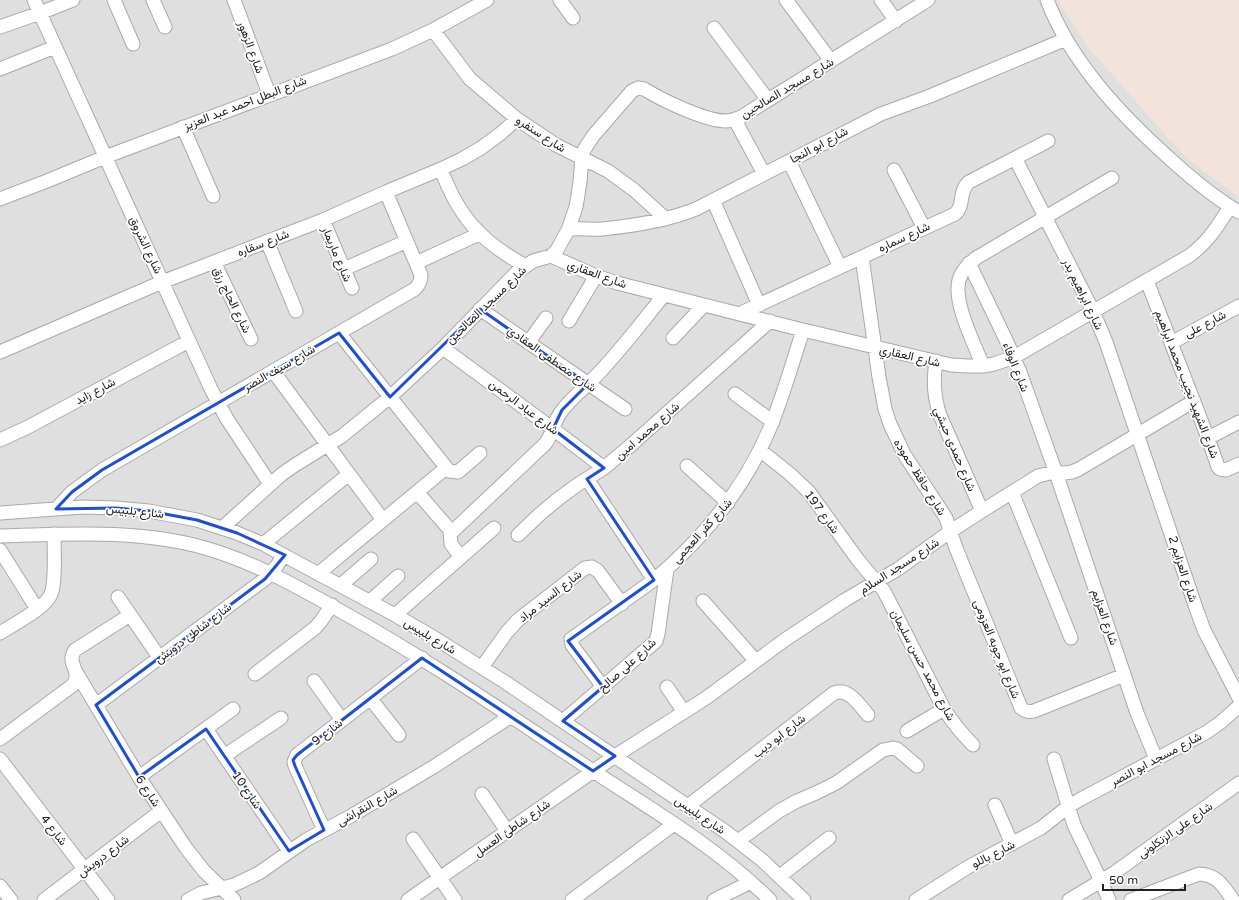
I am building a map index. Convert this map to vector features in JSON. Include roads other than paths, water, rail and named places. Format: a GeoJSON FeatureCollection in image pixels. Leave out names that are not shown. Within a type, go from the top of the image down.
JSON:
{"type":"FeatureCollection","features":[{"type":"Feature","properties":{"kind":"street","name":"شارع الشروق"},"geometry":{"type":"LineString","coordinates":[[34,0],[218,403],[237,435],[270,484]]}},
{"type":"Feature","properties":{"kind":"street"},"geometry":{"type":"LineString","coordinates":[[0,27],[73,0]]}},
{"type":"Feature","properties":{"kind":"street"},"geometry":{"type":"LineString","coordinates":[[114,0],[133,44]]}},
{"type":"Feature","properties":{"kind":"street"},"geometry":{"type":"LineString","coordinates":[[153,0],[165,27]]}},
{"type":"Feature","properties":{"kind":"street","name":"شارع الزهور"},"geometry":{"type":"LineString","coordinates":[[234,0],[269,94]]}},
{"type":"Feature","properties":{"kind":"street","name":"شارع البطل احمد عبد العزيز"},"geometry":{"type":"LineString","coordinates":[[0,199],[105,157],[392,48],[433,30],[487,0]]}},
{"type":"Feature","properties":{"kind":"street"},"geometry":{"type":"LineString","coordinates":[[560,0],[573,18]]}},
{"type":"Feature","properties":{"kind":"street"},"geometry":{"type":"LineString","coordinates":[[786,0],[832,61]]}},
{"type":"Feature","properties":{"kind":"street"},"geometry":{"type":"LineString","coordinates":[[881,0],[896,21]]}},
{"type":"Feature","properties":{"kind":"street","name":"شارع مسجد الصالحين"},"geometry":{"type":"LineString","coordinates":[[222,528],[270,484],[295,465],[358,424],[390,397],[443,348],[517,272],[533,262],[551,256],[557,250],[572,219],[578,194],[584,150],[593,136],[632,91],[638,88],[644,89],[668,102],[709,118],[722,121],[735,120],[928,0]]}},
{"type":"Feature","properties":{"kind":"street"},"geometry":{"type":"LineString","coordinates":[[1047,0],[1052,14],[1066,39],[1106,95],[1154,144],[1197,182],[1234,209]]}},
{"type":"Feature","properties":{"kind":"street"},"geometry":{"type":"LineString","coordinates":[[714,28],[768,100]]}},
{"type":"Feature","properties":{"kind":"street","name":"شارع سنفرو"},"geometry":{"type":"LineString","coordinates":[[433,30],[470,79],[517,119],[544,138],[608,171],[622,180],[666,219]]}},
{"type":"Feature","properties":{"kind":"street","name":"شارع ابو النجا"},"geometry":{"type":"LineString","coordinates":[[568,230],[614,228],[666,219],[696,209],[880,114],[930,96],[1066,39]]}},
{"type":"Feature","properties":{"kind":"street"},"geometry":{"type":"LineString","coordinates":[[0,69],[55,46]]}},
{"type":"Feature","properties":{"kind":"street","name":"شارع سقاره"},"geometry":{"type":"LineString","coordinates":[[0,352],[162,282],[323,220],[441,169],[482,148],[517,119]]}},
{"type":"Feature","properties":{"kind":"street"},"geometry":{"type":"LineString","coordinates":[[735,120],[764,174]]}},
{"type":"Feature","properties":{"kind":"street"},"geometry":{"type":"LineString","coordinates":[[183,127],[213,196]]}},
{"type":"Feature","properties":{"kind":"street","name":"شارع سماره"},"geometry":{"type":"LineString","coordinates":[[739,314],[957,212],[961,206],[964,186],[969,182],[1048,141]]}},
{"type":"Feature","properties":{"kind":"street","name":"شارع ابراهيم بدر"},"geometry":{"type":"LineString","coordinates":[[1015,158],[1093,312],[1106,342],[1138,435]]}},
{"type":"Feature","properties":{"kind":"street"},"geometry":{"type":"LineString","coordinates":[[789,161],[840,267]]}},
{"type":"Feature","properties":{"kind":"street"},"geometry":{"type":"LineString","coordinates":[[441,169],[447,187],[456,204],[479,234],[509,257],[526,266]]}},
{"type":"Feature","properties":{"kind":"street"},"geometry":{"type":"LineString","coordinates":[[894,170],[924,228]]}},
{"type":"Feature","properties":{"kind":"street"},"geometry":{"type":"LineString","coordinates":[[983,366],[959,303],[959,280],[964,269],[976,258],[1112,178]]}},
{"type":"Feature","properties":{"kind":"street","name":"شارع سيف النصر"},"geometry":{"type":"LineString","coordinates":[[56,509],[72,492],[102,470],[415,289],[419,285],[421,275],[386,192]]}},
{"type":"Feature","properties":{"kind":"street"},"geometry":{"type":"LineString","coordinates":[[713,200],[759,305]]}},
{"type":"Feature","properties":{"kind":"street","name":"شارع العقاري"},"geometry":{"type":"LineString","coordinates":[[551,256],[596,276],[664,295],[936,362],[959,366],[983,366],[1014,357],[1189,256],[1198,250],[1234,209]]}},
{"type":"Feature","properties":{"kind":"street","name":"شارع ماريمار"},"geometry":{"type":"LineString","coordinates":[[323,220],[352,288]]}},
{"type":"Feature","properties":{"kind":"street"},"geometry":{"type":"LineString","coordinates":[[416,263],[479,234]]}},
{"type":"Feature","properties":{"kind":"street"},"geometry":{"type":"LineString","coordinates":[[267,241],[296,311]]}},
{"type":"Feature","properties":{"kind":"street"},"geometry":{"type":"LineString","coordinates":[[344,269],[407,241]]}},
{"type":"Feature","properties":{"kind":"street","name":"شارع حافظ حموده"},"geometry":{"type":"LineString","coordinates":[[862,257],[881,393],[890,424],[904,454],[943,512],[951,531]]}},
{"type":"Feature","properties":{"kind":"street","name":"شارع الحاج رزق"},"geometry":{"type":"LineString","coordinates":[[214,262],[251,339]]}},
{"type":"Feature","properties":{"kind":"street","name":"شارع الوفاء"},"geometry":{"type":"LineString","coordinates":[[969,263],[1014,357],[1056,473]]}},
{"type":"Feature","properties":{"kind":"street"},"geometry":{"type":"LineString","coordinates":[[569,321],[596,276]]}},
{"type":"Feature","properties":{"kind":"street","name":"شارع الشهيد نجيب محمد ابراهيم"},"geometry":{"type":"LineString","coordinates":[[1147,281],[1220,469],[1226,470],[1239,464]]}},
{"type":"Feature","properties":{"kind":"street"},"geometry":{"type":"LineString","coordinates":[[451,533],[545,444],[549,439],[560,414],[574,396],[602,370],[664,295]]}},
{"type":"Feature","properties":{"kind":"street"},"geometry":{"type":"LineString","coordinates":[[673,338],[704,305]]}},
{"type":"Feature","properties":{"kind":"street","name":"شارع على"},"geometry":{"type":"LineString","coordinates":[[1171,343],[1239,306]]}},
{"type":"Feature","properties":{"kind":"street","name":"شارع مصطفى العقادي"},"geometry":{"type":"LineString","coordinates":[[480,309],[625,409]]}},
{"type":"Feature","properties":{"kind":"street"},"geometry":{"type":"LineString","coordinates":[[528,343],[546,318]]}},
{"type":"Feature","properties":{"kind":"street","name":"شارع محمد امين"},"geometry":{"type":"LineString","coordinates":[[518,535],[553,503],[572,488],[604,468],[630,446],[770,321]]}},
{"type":"Feature","properties":{"kind":"street","name":"شارع كفر العجمى"},"geometry":{"type":"LineString","coordinates":[[603,687],[572,645],[571,641],[667,569],[697,539],[728,503],[760,450],[773,422],[804,330]]}},
{"type":"Feature","properties":{"kind":"street"},"geometry":{"type":"LineString","coordinates":[[339,333],[449,471],[458,472],[480,453]]}},
{"type":"Feature","properties":{"kind":"street","name":"شارع زايد"},"geometry":{"type":"LineString","coordinates":[[0,440],[28,427],[189,341]]}},
{"type":"Feature","properties":{"kind":"street","name":"شارع عباد الرحمن"},"geometry":{"type":"LineString","coordinates":[[443,348],[604,468]]}},
{"type":"Feature","properties":{"kind":"street","name":"شارع حمدى حبشي"},"geometry":{"type":"LineString","coordinates":[[936,362],[934,396],[939,413],[982,511]]}},
{"type":"Feature","properties":{"kind":"street"},"geometry":{"type":"LineString","coordinates":[[273,371],[383,520]]}},
{"type":"Feature","properties":{"kind":"street"},"geometry":{"type":"LineString","coordinates":[[735,394],[773,422]]}},
{"type":"Feature","properties":{"kind":"street","name":"شارع مسجد السلام"},"geometry":{"type":"LineString","coordinates":[[615,756],[716,691],[755,660],[786,639],[845,600],[908,563],[951,531],[1038,476],[1050,473],[1072,472],[1079,469],[1194,401]]}},
{"type":"Feature","properties":{"kind":"street"},"geometry":{"type":"LineString","coordinates":[[1208,438],[1239,422]]}},
{"type":"Feature","properties":{"kind":"street","name":"شارع العزايم 2"},"geometry":{"type":"LineString","coordinates":[[1138,435],[1204,630],[1239,698]]}},
{"type":"Feature","properties":{"kind":"street","name":"شارع 197"},"geometry":{"type":"LineString","coordinates":[[760,450],[790,474],[809,492],[858,560],[877,582]]}},
{"type":"Feature","properties":{"kind":"street"},"geometry":{"type":"LineString","coordinates":[[687,466],[728,503]]}},
{"type":"Feature","properties":{"kind":"street"},"geometry":{"type":"LineString","coordinates":[[319,574],[446,468]]}},
{"type":"Feature","properties":{"kind":"street","name":"شارع العزايم"},"geometry":{"type":"LineString","coordinates":[[1056,473],[1137,713],[1156,759]]}},
{"type":"Feature","properties":{"kind":"street"},"geometry":{"type":"LineString","coordinates":[[263,544],[348,474]]}},
{"type":"Feature","properties":{"kind":"street"},"geometry":{"type":"LineString","coordinates":[[587,479],[654,580]]}},
{"type":"Feature","properties":{"kind":"street"},"geometry":{"type":"LineString","coordinates":[[417,492],[448,528],[451,533],[451,544],[461,557]]}},
{"type":"Feature","properties":{"kind":"street"},"geometry":{"type":"LineString","coordinates":[[1012,492],[1071,638]]}},
{"type":"Feature","properties":{"kind":"street","name":"شارع بلبيس"},"geometry":{"type":"LineString","coordinates":[[0,512],[84,507],[149,511],[181,516],[222,528],[263,544],[395,615],[482,668],[563,721],[738,841],[780,876],[804,900]]}},
{"type":"Feature","properties":{"kind":"street"},"geometry":{"type":"LineString","coordinates":[[395,615],[494,528]]}},
{"type":"Feature","properties":{"kind":"street","name":"شارع ابو جوبه العزومى"},"geometry":{"type":"LineString","coordinates":[[951,531],[956,548],[1021,708],[1029,712],[1034,711],[1124,675]]}},
{"type":"Feature","properties":{"kind":"street"},"geometry":{"type":"LineString","coordinates":[[0,633],[37,609],[47,600],[53,588],[54,534]]}},
{"type":"Feature","properties":{"kind":"street","name":"شارع بلبيس"},"geometry":{"type":"LineString","coordinates":[[0,536],[54,534],[150,537],[181,542],[227,555],[250,564],[332,605],[422,658],[674,824],[725,860],[770,900]]}},
{"type":"Feature","properties":{"kind":"street"},"geometry":{"type":"LineString","coordinates":[[0,550],[37,609]]}},
{"type":"Feature","properties":{"kind":"street","name":"شارع شاطئ درويش"},"geometry":{"type":"LineString","coordinates":[[96,705],[271,574],[284,555]]}},
{"type":"Feature","properties":{"kind":"street"},"geometry":{"type":"LineString","coordinates":[[341,585],[371,559]]}},
{"type":"Feature","properties":{"kind":"street","name":"شارع السيد مراد"},"geometry":{"type":"LineString","coordinates":[[482,668],[507,632],[518,620],[585,568],[592,567],[598,571],[622,604]]}},
{"type":"Feature","properties":{"kind":"street","name":"شارع على صالح"},"geometry":{"type":"LineString","coordinates":[[563,721],[656,641],[667,569]]}},
{"type":"Feature","properties":{"kind":"street"},"geometry":{"type":"LineString","coordinates":[[370,601],[398,576]]}},
{"type":"Feature","properties":{"kind":"street","name":"شارع محمد حسن سليمان"},"geometry":{"type":"LineString","coordinates":[[877,582],[889,601],[944,709],[962,735],[973,745]]}},
{"type":"Feature","properties":{"kind":"street"},"geometry":{"type":"LineString","coordinates":[[118,597],[159,657]]}},
{"type":"Feature","properties":{"kind":"street"},"geometry":{"type":"LineString","coordinates":[[703,601],[755,660]]}},
{"type":"Feature","properties":{"kind":"street"},"geometry":{"type":"LineString","coordinates":[[255,674],[315,628],[332,605]]}},
{"type":"Feature","properties":{"kind":"street"},"geometry":{"type":"LineString","coordinates":[[0,739],[73,686],[77,676],[71,660],[75,650],[130,615]]}},
{"type":"Feature","properties":{"kind":"street","name":"شارع 9"},"geometry":{"type":"LineString","coordinates":[[324,830],[294,762],[297,755],[422,658]]}},
{"type":"Feature","properties":{"kind":"street","name":"شارع 6"},"geometry":{"type":"LineString","coordinates":[[76,672],[161,811],[204,871],[234,900]]}},
{"type":"Feature","properties":{"kind":"street"},"geometry":{"type":"LineString","coordinates":[[314,681],[342,720]]}},
{"type":"Feature","properties":{"kind":"street"},"geometry":{"type":"LineString","coordinates":[[668,687],[684,712]]}},
{"type":"Feature","properties":{"kind":"street","name":"شارع ابو ديب"},"geometry":{"type":"LineString","coordinates":[[688,806],[834,693],[842,691],[850,695],[868,715]]}},
{"type":"Feature","properties":{"kind":"street"},"geometry":{"type":"LineString","coordinates":[[370,698],[398,735]]}},
{"type":"Feature","properties":{"kind":"street","name":"شارع مسجد ابو النصر"},"geometry":{"type":"LineString","coordinates":[[1069,806],[1206,732],[1221,722],[1239,706]]}},
{"type":"Feature","properties":{"kind":"street"},"geometry":{"type":"LineString","coordinates":[[139,777],[233,709]]}},
{"type":"Feature","properties":{"kind":"street"},"geometry":{"type":"LineString","coordinates":[[907,731],[944,709]]}},
{"type":"Feature","properties":{"kind":"street","name":"شارع النقراشى"},"geometry":{"type":"LineString","coordinates":[[188,900],[201,893],[234,885],[247,880],[324,830],[351,816],[435,766],[511,716]]}},
{"type":"Feature","properties":{"kind":"street"},"geometry":{"type":"LineString","coordinates":[[224,756],[281,718]]}},
{"type":"Feature","properties":{"kind":"street","name":"شارع 10"},"geometry":{"type":"LineString","coordinates":[[206,729],[289,852]]}},
{"type":"Feature","properties":{"kind":"street"},"geometry":{"type":"LineString","coordinates":[[738,841],[779,811],[797,801],[826,789],[883,750],[893,748],[897,749],[917,766]]}},
{"type":"Feature","properties":{"kind":"street","name":"شارع شاطئ العسل"},"geometry":{"type":"LineString","coordinates":[[408,900],[615,756]]}},
{"type":"Feature","properties":{"kind":"street"},"geometry":{"type":"LineString","coordinates":[[1054,759],[1078,834],[1109,900]]}},
{"type":"Feature","properties":{"kind":"street","name":"شارع 4"},"geometry":{"type":"LineString","coordinates":[[0,760],[108,900]]}},
{"type":"Feature","properties":{"kind":"street","name":"شارع على الزنكلونى"},"geometry":{"type":"LineString","coordinates":[[1070,900],[1101,881],[1239,783]]}},
{"type":"Feature","properties":{"kind":"street"},"geometry":{"type":"LineString","coordinates":[[482,794],[506,832]]}},
{"type":"Feature","properties":{"kind":"street"},"geometry":{"type":"LineString","coordinates":[[995,805],[1012,844]]}},
{"type":"Feature","properties":{"kind":"street","name":"شارع باللو"},"geometry":{"type":"LineString","coordinates":[[916,900],[968,867],[1041,828],[1069,806]]}},
{"type":"Feature","properties":{"kind":"street","name":"شارع درويش"},"geometry":{"type":"LineString","coordinates":[[44,900],[161,811]]}},
{"type":"Feature","properties":{"kind":"street"},"geometry":{"type":"LineString","coordinates":[[572,900],[674,824]]}},
{"type":"Feature","properties":{"kind":"street"},"geometry":{"type":"LineString","coordinates":[[780,876],[829,838]]}},
{"type":"Feature","properties":{"kind":"street"},"geometry":{"type":"LineString","coordinates":[[414,839],[455,900]]}},
{"type":"Feature","properties":{"kind":"street"},"geometry":{"type":"LineString","coordinates":[[1131,900],[1199,874],[1208,874],[1221,884],[1233,900]]}},
{"type":"Feature","properties":{"kind":"street"},"geometry":{"type":"LineString","coordinates":[[714,900],[751,882]]}},
{"type":"Feature","properties":{"kind":"street"},"geometry":{"type":"LineString","coordinates":[[0,886],[11,900]]}}]}
